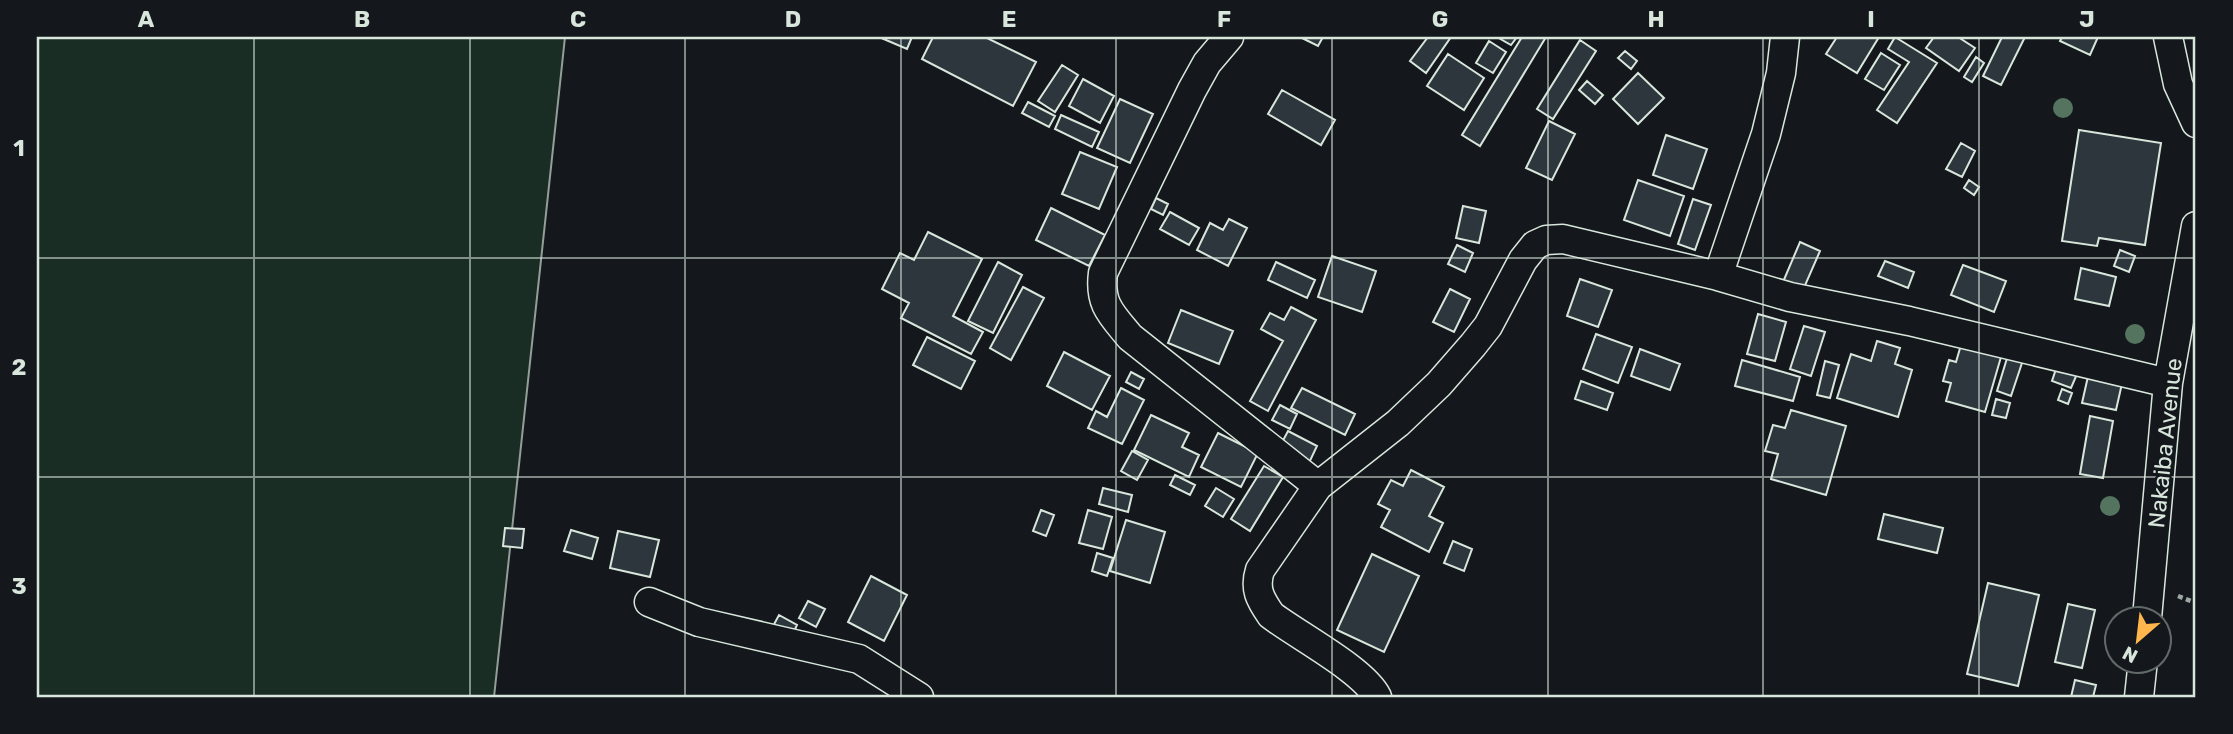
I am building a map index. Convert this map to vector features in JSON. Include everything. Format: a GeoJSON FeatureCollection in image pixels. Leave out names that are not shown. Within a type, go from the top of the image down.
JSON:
{"type":"FeatureCollection","features":[{"type":"Feature","properties":{"kind":"street"},"geometry":{"type":"LineString","coordinates":[[1228,37],[1207,63],[1192,90],[1103,273],[1101,291],[1107,309],[1130,337],[1318,486]]}},
{"type":"Feature","properties":{"kind":"street"},"geometry":{"type":"LineString","coordinates":[[1718,276],[1766,134],[1781,73],[1785,37]]}},
{"type":"Feature","properties":{"kind":"street"},"geometry":{"type":"LineString","coordinates":[[2168,37],[2178,84],[2196,123]]}},
{"type":"Feature","properties":{"kind":"street","name":"Nakaiba Avenue"},"geometry":{"type":"LineString","coordinates":[[2148,604],[2168,383],[2196,226]]}},
{"type":"Feature","properties":{"kind":"street"},"geometry":{"type":"LineString","coordinates":[[1377,697],[1356,673],[1271,615],[1262,601],[1256,583],[1260,570],[1318,486],[1398,423],[1439,384],[1488,326],[1514,275],[1535,245],[1546,240],[1563,239],[1718,276],[1790,297],[1909,321],[2168,383]]}},
{"type":"Feature","properties":{"kind":"street"},"geometry":{"type":"LineString","coordinates":[[649,602],[699,622],[859,659],[919,697]]}},
{"type":"Feature","properties":{"kind":"street"},"geometry":{"type":"LineString","coordinates":[[2139,697],[2141,674]]}},
{"type":"Feature","properties":{"kind":"green space"},"geometry":{"type":"Polygon","coordinates":[[[37,37],[565,37],[494,697],[37,697],[37,37]]]}},
{"type":"Feature","properties":{"kind":"building"},"geometry":{"type":"Polygon","coordinates":[[[879,37],[912,37],[907,49],[879,37]]]}},
{"type":"Feature","properties":{"kind":"building"},"geometry":{"type":"Polygon","coordinates":[[[933,37],[985,37],[1036,62],[1013,106],[922,59],[933,37]]]}},
{"type":"Feature","properties":{"kind":"building"},"geometry":{"type":"Polygon","coordinates":[[[1300,37],[1323,37],[1318,46],[1300,37]]]}},
{"type":"Feature","properties":{"kind":"building"},"geometry":{"type":"Polygon","coordinates":[[[1428,37],[1451,37],[1426,73],[1410,61],[1428,37]]]}},
{"type":"Feature","properties":{"kind":"building"},"geometry":{"type":"Polygon","coordinates":[[[1497,37],[1517,37],[1511,45],[1497,37]]]}},
{"type":"Feature","properties":{"kind":"building"},"geometry":{"type":"Polygon","coordinates":[[[1522,37],[1546,37],[1480,146],[1462,135],[1522,37]]]}},
{"type":"Feature","properties":{"kind":"building"},"geometry":{"type":"Polygon","coordinates":[[[1837,37],[1879,37],[1857,73],[1826,54],[1837,37]]]}},
{"type":"Feature","properties":{"kind":"building"},"geometry":{"type":"Polygon","coordinates":[[[1895,37],[1937,63],[1897,123],[1877,110],[1909,62],[1888,49],[1895,37]]]}},
{"type":"Feature","properties":{"kind":"building"},"geometry":{"type":"Polygon","coordinates":[[[1934,37],[1958,37],[1975,48],[1959,71],[1926,48],[1934,37]]]}},
{"type":"Feature","properties":{"kind":"building"},"geometry":{"type":"Polygon","coordinates":[[[2002,37],[2025,37],[2001,85],[1983,76],[2002,37]]]}},
{"type":"Feature","properties":{"kind":"building"},"geometry":{"type":"Polygon","coordinates":[[[2062,37],[2098,37],[2090,55],[2060,41],[2062,37]]]}},
{"type":"Feature","properties":{"kind":"building"},"geometry":{"type":"Polygon","coordinates":[[[1580,40],[1596,51],[1553,119],[1537,109],[1580,40]]]}},
{"type":"Feature","properties":{"kind":"building"},"geometry":{"type":"Polygon","coordinates":[[[1489,41],[1506,52],[1493,73],[1476,63],[1489,41]]]}},
{"type":"Feature","properties":{"kind":"building"},"geometry":{"type":"Polygon","coordinates":[[[1625,51],[1637,61],[1631,69],[1618,58],[1625,51]]]}},
{"type":"Feature","properties":{"kind":"building"},"geometry":{"type":"Polygon","coordinates":[[[1881,53],[1900,65],[1884,90],[1865,79],[1881,53]]]}},
{"type":"Feature","properties":{"kind":"building"},"geometry":{"type":"Polygon","coordinates":[[[1448,54],[1484,78],[1464,110],[1427,86],[1448,54]]]}},
{"type":"Feature","properties":{"kind":"building"},"geometry":{"type":"Polygon","coordinates":[[[1976,57],[1984,63],[1972,82],[1964,77],[1976,57]]]}},
{"type":"Feature","properties":{"kind":"building"},"geometry":{"type":"Polygon","coordinates":[[[1062,65],[1078,75],[1055,112],[1038,101],[1062,65]]]}},
{"type":"Feature","properties":{"kind":"building"},"geometry":{"type":"Polygon","coordinates":[[[1638,73],[1664,98],[1638,124],[1613,99],[1638,73]]]}},
{"type":"Feature","properties":{"kind":"building"},"geometry":{"type":"Polygon","coordinates":[[[1083,79],[1114,96],[1100,123],[1069,106],[1083,79]]]}},
{"type":"Feature","properties":{"kind":"building"},"geometry":{"type":"Polygon","coordinates":[[[1587,81],[1603,95],[1595,104],[1579,90],[1587,81]]]}},
{"type":"Feature","properties":{"kind":"building"},"geometry":{"type":"Polygon","coordinates":[[[1282,90],[1335,120],[1321,145],[1268,114],[1282,90]]]}},
{"type":"Feature","properties":{"kind":"building"},"geometry":{"type":"Polygon","coordinates":[[[1120,99],[1153,114],[1130,163],[1097,148],[1120,99]]]}},
{"type":"Feature","properties":{"kind":"building"},"geometry":{"type":"Polygon","coordinates":[[[1028,102],[1055,116],[1049,127],[1022,113],[1028,102]]]}},
{"type":"Feature","properties":{"kind":"building"},"geometry":{"type":"Polygon","coordinates":[[[1061,115],[1099,132],[1092,147],[1055,129],[1061,115]]]}},
{"type":"Feature","properties":{"kind":"building"},"geometry":{"type":"Polygon","coordinates":[[[1549,121],[1575,134],[1552,180],[1526,168],[1549,121]]]}},
{"type":"Feature","properties":{"kind":"building"},"geometry":{"type":"Polygon","coordinates":[[[2079,130],[2161,143],[2145,245],[2099,238],[2097,246],[2062,241],[2079,130]]]}},
{"type":"Feature","properties":{"kind":"building"},"geometry":{"type":"Polygon","coordinates":[[[1666,135],[1707,149],[1693,189],[1653,175],[1666,135]]]}},
{"type":"Feature","properties":{"kind":"building"},"geometry":{"type":"Polygon","coordinates":[[[1961,143],[1975,151],[1962,177],[1946,169],[1961,143]]]}},
{"type":"Feature","properties":{"kind":"building"},"geometry":{"type":"Polygon","coordinates":[[[1080,152],[1117,167],[1099,209],[1062,194],[1080,152]]]}},
{"type":"Feature","properties":{"kind":"building"},"geometry":{"type":"Polygon","coordinates":[[[1638,180],[1684,196],[1670,236],[1624,220],[1638,180]]]}},
{"type":"Feature","properties":{"kind":"building"},"geometry":{"type":"Polygon","coordinates":[[[1969,180],[1979,187],[1974,195],[1964,188],[1969,180]]]}},
{"type":"Feature","properties":{"kind":"building"},"geometry":{"type":"Polygon","coordinates":[[[1156,198],[1168,204],[1163,215],[1151,209],[1156,198]]]}},
{"type":"Feature","properties":{"kind":"building"},"geometry":{"type":"Polygon","coordinates":[[[1693,199],[1711,205],[1695,250],[1678,244],[1693,199]]]}},
{"type":"Feature","properties":{"kind":"building"},"geometry":{"type":"Polygon","coordinates":[[[1463,206],[1486,211],[1479,243],[1456,238],[1463,206]]]}},
{"type":"Feature","properties":{"kind":"building"},"geometry":{"type":"Polygon","coordinates":[[[1051,208],[1105,235],[1089,266],[1036,240],[1051,208]]]}},
{"type":"Feature","properties":{"kind":"building"},"geometry":{"type":"Polygon","coordinates":[[[1170,212],[1199,228],[1189,245],[1160,229],[1170,212]]]}},
{"type":"Feature","properties":{"kind":"building"},"geometry":{"type":"Polygon","coordinates":[[[1229,219],[1247,228],[1228,266],[1197,250],[1210,223],[1223,230],[1229,219]]]}},
{"type":"Feature","properties":{"kind":"building"},"geometry":{"type":"Polygon","coordinates":[[[928,232],[982,259],[953,316],[983,332],[971,354],[901,318],[909,303],[882,289],[900,253],[914,260],[928,232]]]}},
{"type":"Feature","properties":{"kind":"building"},"geometry":{"type":"Polygon","coordinates":[[[1800,242],[1820,251],[1803,290],[1783,282],[1800,242]]]}},
{"type":"Feature","properties":{"kind":"building"},"geometry":{"type":"Polygon","coordinates":[[[1457,245],[1473,253],[1465,272],[1448,264],[1457,245]]]}},
{"type":"Feature","properties":{"kind":"building"},"geometry":{"type":"Polygon","coordinates":[[[2120,250],[2135,256],[2129,272],[2114,266],[2120,250]]]}},
{"type":"Feature","properties":{"kind":"building"},"geometry":{"type":"Polygon","coordinates":[[[1332,256],[1376,271],[1362,312],[1318,297],[1332,256]]]}},
{"type":"Feature","properties":{"kind":"building"},"geometry":{"type":"Polygon","coordinates":[[[1885,261],[1914,272],[1908,288],[1878,276],[1885,261]]]}},
{"type":"Feature","properties":{"kind":"building"},"geometry":{"type":"Polygon","coordinates":[[[998,262],[1022,275],[993,333],[968,321],[998,262]]]}},
{"type":"Feature","properties":{"kind":"building"},"geometry":{"type":"Polygon","coordinates":[[[1276,262],[1315,280],[1307,298],[1268,280],[1276,262]]]}},
{"type":"Feature","properties":{"kind":"building"},"geometry":{"type":"Polygon","coordinates":[[[1963,265],[2006,281],[1994,312],[1951,295],[1963,265]]]}},
{"type":"Feature","properties":{"kind":"building"},"geometry":{"type":"Polygon","coordinates":[[[2081,268],[2116,277],[2109,306],[2075,299],[2081,268]]]}},
{"type":"Feature","properties":{"kind":"building"},"geometry":{"type":"Polygon","coordinates":[[[1580,279],[1612,290],[1598,327],[1567,316],[1580,279]]]}},
{"type":"Feature","properties":{"kind":"building"},"geometry":{"type":"Polygon","coordinates":[[[1023,287],[1044,298],[1011,360],[990,348],[1023,287]]]}},
{"type":"Feature","properties":{"kind":"building"},"geometry":{"type":"Polygon","coordinates":[[[1450,289],[1470,299],[1454,332],[1433,322],[1450,289]]]}},
{"type":"Feature","properties":{"kind":"building"},"geometry":{"type":"Polygon","coordinates":[[[1291,307],[1316,320],[1268,411],[1250,401],[1283,341],[1261,329],[1270,313],[1284,320],[1291,307]]]}},
{"type":"Feature","properties":{"kind":"building"},"geometry":{"type":"Polygon","coordinates":[[[1181,310],[1233,331],[1219,364],[1168,343],[1181,310]]]}},
{"type":"Feature","properties":{"kind":"building"},"geometry":{"type":"Polygon","coordinates":[[[1758,314],[1786,322],[1775,361],[1747,354],[1758,314]]]}},
{"type":"Feature","properties":{"kind":"building"},"geometry":{"type":"Polygon","coordinates":[[[1804,326],[1825,332],[1811,376],[1790,369],[1804,326]]]}},
{"type":"Feature","properties":{"kind":"building"},"geometry":{"type":"Polygon","coordinates":[[[1596,334],[1632,347],[1618,383],[1583,369],[1596,334]]]}},
{"type":"Feature","properties":{"kind":"building"},"geometry":{"type":"Polygon","coordinates":[[[927,337],[975,361],[961,389],[913,365],[927,337]]]}},
{"type":"Feature","properties":{"kind":"building"},"geometry":{"type":"Polygon","coordinates":[[[1877,341],[1900,348],[1895,364],[1912,370],[1898,417],[1837,398],[1851,354],[1871,361],[1877,341]]]}},
{"type":"Feature","properties":{"kind":"building"},"geometry":{"type":"Polygon","coordinates":[[[1961,345],[2001,357],[1985,412],[1946,401],[1951,383],[1943,381],[1949,360],[1956,362],[1961,345]]]}},
{"type":"Feature","properties":{"kind":"building"},"geometry":{"type":"Polygon","coordinates":[[[1640,349],[1680,364],[1670,390],[1631,376],[1640,349]]]}},
{"type":"Feature","properties":{"kind":"building"},"geometry":{"type":"Polygon","coordinates":[[[1064,352],[1110,376],[1092,410],[1047,386],[1064,352]]]}},
{"type":"Feature","properties":{"kind":"building"},"geometry":{"type":"Polygon","coordinates":[[[2008,355],[2023,360],[2011,396],[1997,391],[2008,355]]]}},
{"type":"Feature","properties":{"kind":"building"},"geometry":{"type":"Polygon","coordinates":[[[1742,360],[1800,377],[1793,401],[1735,386],[1742,360]]]}},
{"type":"Feature","properties":{"kind":"building"},"geometry":{"type":"Polygon","coordinates":[[[1825,361],[1839,365],[1830,398],[1817,395],[1825,361]]]}},
{"type":"Feature","properties":{"kind":"building"},"geometry":{"type":"Polygon","coordinates":[[[2057,366],[2077,374],[2071,388],[2052,381],[2057,366]]]}},
{"type":"Feature","properties":{"kind":"building"},"geometry":{"type":"Polygon","coordinates":[[[1131,372],[1144,379],[1139,389],[1126,382],[1131,372]]]}},
{"type":"Feature","properties":{"kind":"building"},"geometry":{"type":"Polygon","coordinates":[[[2089,372],[2123,379],[2116,410],[2082,403],[2089,372]]]}},
{"type":"Feature","properties":{"kind":"building"},"geometry":{"type":"Polygon","coordinates":[[[1581,381],[1613,393],[1607,410],[1575,399],[1581,381]]]}},
{"type":"Feature","properties":{"kind":"building"},"geometry":{"type":"Polygon","coordinates":[[[1121,388],[1144,400],[1122,444],[1088,428],[1096,411],[1107,417],[1121,388]]]}},
{"type":"Feature","properties":{"kind":"building"},"geometry":{"type":"Polygon","coordinates":[[[1302,388],[1355,414],[1345,435],[1291,408],[1302,388]]]}},
{"type":"Feature","properties":{"kind":"building"},"geometry":{"type":"Polygon","coordinates":[[[2062,389],[2072,393],[2068,404],[2058,400],[2062,389]]]}},
{"type":"Feature","properties":{"kind":"building"},"geometry":{"type":"Polygon","coordinates":[[[1996,399],[2010,403],[2006,418],[1992,415],[1996,399]]]}},
{"type":"Feature","properties":{"kind":"building"},"geometry":{"type":"Polygon","coordinates":[[[1280,405],[1297,414],[1290,429],[1272,420],[1280,405]]]}},
{"type":"Feature","properties":{"kind":"building"},"geometry":{"type":"Polygon","coordinates":[[[1791,410],[1846,426],[1826,495],[1771,479],[1778,454],[1765,451],[1773,425],[1785,428],[1791,410]]]}},
{"type":"Feature","properties":{"kind":"building"},"geometry":{"type":"Polygon","coordinates":[[[1151,415],[1189,433],[1182,447],[1199,455],[1189,477],[1134,450],[1151,415]]]}},
{"type":"Feature","properties":{"kind":"building"},"geometry":{"type":"Polygon","coordinates":[[[2090,416],[2113,421],[2103,478],[2080,474],[2090,416]]]}},
{"type":"Feature","properties":{"kind":"building"},"geometry":{"type":"Polygon","coordinates":[[[1288,431],[1317,446],[1308,465],[1278,450],[1288,431]]]}},
{"type":"Feature","properties":{"kind":"building"},"geometry":{"type":"Polygon","coordinates":[[[1218,433],[1258,453],[1241,487],[1201,467],[1218,433]]]}},
{"type":"Feature","properties":{"kind":"building"},"geometry":{"type":"Polygon","coordinates":[[[1132,451],[1148,460],[1137,480],[1121,471],[1132,451]]]}},
{"type":"Feature","properties":{"kind":"building"},"geometry":{"type":"Polygon","coordinates":[[[1264,466],[1283,477],[1250,531],[1231,519],[1264,466]]]}},
{"type":"Feature","properties":{"kind":"building"},"geometry":{"type":"Polygon","coordinates":[[[1411,470],[1444,487],[1429,516],[1443,523],[1429,552],[1381,527],[1390,510],[1378,504],[1391,480],[1403,486],[1411,470]]]}},
{"type":"Feature","properties":{"kind":"building"},"geometry":{"type":"Polygon","coordinates":[[[1175,475],[1195,485],[1190,495],[1170,485],[1175,475]]]}},
{"type":"Feature","properties":{"kind":"building"},"geometry":{"type":"Polygon","coordinates":[[[1103,488],[1132,495],[1128,512],[1099,504],[1103,488]]]}},
{"type":"Feature","properties":{"kind":"building"},"geometry":{"type":"Polygon","coordinates":[[[1216,488],[1234,499],[1223,517],[1205,506],[1216,488]]]}},
{"type":"Feature","properties":{"kind":"building"},"geometry":{"type":"Polygon","coordinates":[[[1041,510],[1054,515],[1046,536],[1033,531],[1041,510]]]}},
{"type":"Feature","properties":{"kind":"building"},"geometry":{"type":"Polygon","coordinates":[[[1088,510],[1112,517],[1103,549],[1079,543],[1088,510]]]}},
{"type":"Feature","properties":{"kind":"building"},"geometry":{"type":"Polygon","coordinates":[[[1884,514],[1943,528],[1937,553],[1878,539],[1884,514]]]}},
{"type":"Feature","properties":{"kind":"building"},"geometry":{"type":"Polygon","coordinates":[[[1126,520],[1165,532],[1150,583],[1110,571],[1126,520]]]}},
{"type":"Feature","properties":{"kind":"building"},"geometry":{"type":"Polygon","coordinates":[[[505,528],[524,529],[522,548],[503,546],[505,528]]]}},
{"type":"Feature","properties":{"kind":"building"},"geometry":{"type":"Polygon","coordinates":[[[571,530],[598,538],[592,559],[564,551],[571,530]]]}},
{"type":"Feature","properties":{"kind":"building"},"geometry":{"type":"Polygon","coordinates":[[[618,531],[659,540],[650,577],[610,568],[618,531]]]}},
{"type":"Feature","properties":{"kind":"building"},"geometry":{"type":"Polygon","coordinates":[[[1453,541],[1472,549],[1464,571],[1444,563],[1453,541]]]}},
{"type":"Feature","properties":{"kind":"building"},"geometry":{"type":"Polygon","coordinates":[[[1097,553],[1113,558],[1107,576],[1092,571],[1097,553]]]}},
{"type":"Feature","properties":{"kind":"building"},"geometry":{"type":"Polygon","coordinates":[[[1372,554],[1419,576],[1384,652],[1337,630],[1372,554]]]}},
{"type":"Feature","properties":{"kind":"building"},"geometry":{"type":"Polygon","coordinates":[[[871,576],[907,595],[884,641],[848,622],[871,576]]]}},
{"type":"Feature","properties":{"kind":"building"},"geometry":{"type":"Polygon","coordinates":[[[1988,583],[2039,595],[2018,686],[1967,674],[1988,583]]]}},
{"type":"Feature","properties":{"kind":"building"},"geometry":{"type":"Polygon","coordinates":[[[808,601],[825,609],[816,627],[799,618],[808,601]]]}},
{"type":"Feature","properties":{"kind":"building"},"geometry":{"type":"Polygon","coordinates":[[[2068,604],[2095,610],[2082,668],[2055,662],[2068,604]]]}},
{"type":"Feature","properties":{"kind":"building"},"geometry":{"type":"Polygon","coordinates":[[[779,615],[797,625],[791,638],[772,628],[779,615]]]}},
{"type":"Feature","properties":{"kind":"building"},"geometry":{"type":"Polygon","coordinates":[[[2075,680],[2096,685],[2093,697],[2071,697],[2075,680]]]}}]}
